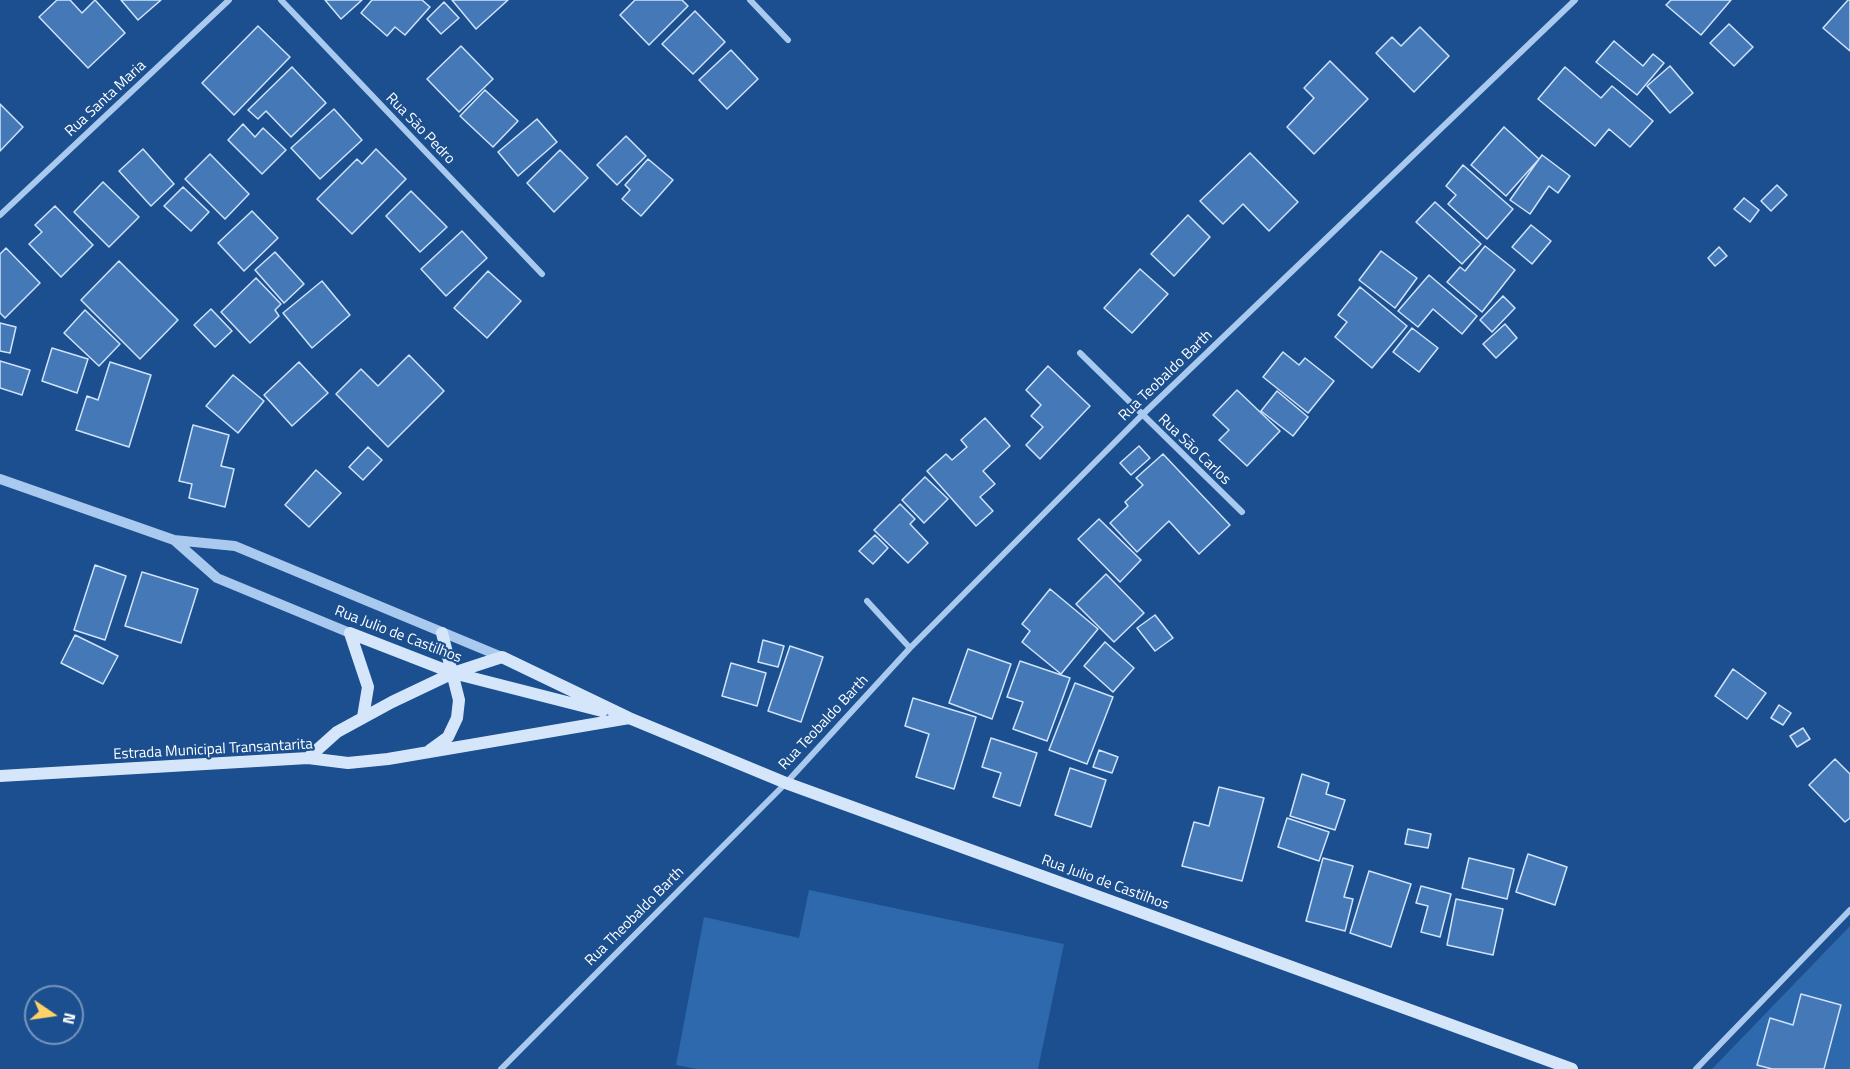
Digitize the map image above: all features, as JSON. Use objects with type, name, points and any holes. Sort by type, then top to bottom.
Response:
[{"type":"main road","name":"Rua Julio de Castilhos","points":[[350,633],[453,673],[629,718]]},
{"type":"main road","points":[[350,633],[368,687],[363,717]]},
{"type":"main road","points":[[427,752],[448,737],[457,718],[459,700],[442,633]]},
{"type":"main road","name":"Rua Julio de Castilhos","points":[[502,657],[629,718],[786,783],[1572,1069]]},
{"type":"main road","points":[[308,758],[337,732],[363,717],[453,673],[502,657]]},
{"type":"main road","name":"Estrada Municipal Transantarita","points":[[0,776],[308,758],[348,763],[629,718]]},
{"type":"street","name":"Rua Santa Maria","points":[[0,214],[229,0]]},
{"type":"street","name":"Rua São Pedro","points":[[281,0],[542,274]]},
{"type":"street","points":[[750,0],[788,40]]},
{"type":"street","name":"Rua Teobaldo Barth","points":[[786,783],[910,648],[1141,416],[1575,0]]},
{"type":"street","name":"Rua São Carlos","points":[[1080,353],[1141,416],[1242,512]]},
{"type":"street","name":"Rua Julio de Castilhos","points":[[0,478],[174,540],[235,546],[502,657]]},
{"type":"street","name":"Rua Julio de Castilhos","points":[[174,540],[217,578],[350,633]]},
{"type":"street","points":[[867,601],[910,648]]},
{"type":"street","name":"Rua Theobaldo Barth","points":[[501,1069],[786,783]]},
{"type":"street","points":[[1696,1069],[1850,910]]},
{"type":"shaded area","points":[[809,890],[1064,944],[1038,1069],[697,1069],[676,1065],[704,917],[799,938]]},
{"type":"shaded area","points":[[1850,926],[1850,1069],[1712,1069]]},
{"type":"building","points":[[57,0],[70,0],[82,13],[95,0],[125,33],[88,68],[39,17]]},
{"type":"building","points":[[121,0],[161,0],[138,20]]},
{"type":"building","points":[[325,0],[362,0],[341,19]]},
{"type":"building","points":[[372,0],[422,0],[430,7],[405,35],[395,27],[387,36],[361,13]]},
{"type":"building","points":[[452,0],[508,0],[476,29]]},
{"type":"building","points":[[635,0],[682,0],[688,6],[649,45],[620,15]]},
{"type":"building","points":[[1671,0],[1731,0],[1701,35],[1666,5]]},
{"type":"building","points":[[1850,0],[1850,51],[1823,28]]},
{"type":"building","points":[[444,2],[459,18],[441,34],[427,19]]},
{"type":"building","points":[[695,11],[725,42],[693,74],[662,44]]},
{"type":"building","points":[[1729,24],[1753,47],[1734,66],[1710,43]]},
{"type":"building","points":[[258,26],[290,57],[234,115],[202,83]]},
{"type":"building","points":[[1420,27],[1449,56],[1414,92],[1376,53],[1392,37],[1401,46]]},
{"type":"building","points":[[1614,41],[1643,66],[1653,54],[1664,63],[1637,95],[1596,62]]},
{"type":"building","points":[[461,46],[493,79],[459,112],[427,79]]},
{"type":"building","points":[[731,50],[758,79],[727,109],[699,80]]},
{"type":"building","points":[[1330,61],[1368,99],[1314,154],[1287,127],[1314,98],[1304,88]]},
{"type":"building","points":[[1670,66],[1693,93],[1670,113],[1647,86]]},
{"type":"building","points":[[292,67],[326,103],[291,137],[266,111],[258,119],[248,110]]},
{"type":"building","points":[[1565,67],[1601,98],[1612,86],[1653,121],[1630,147],[1609,129],[1595,146],[1538,99]]},
{"type":"building","points":[[485,90],[518,121],[493,147],[460,116]]},
{"type":"building","points":[[0,104],[23,127],[0,151]]},
{"type":"building","points":[[334,109],[362,140],[320,179],[291,148]]},
{"type":"building","points":[[537,119],[557,142],[518,176],[498,152]]},
{"type":"building","points":[[243,124],[255,137],[263,128],[286,150],[262,174],[228,140]]},
{"type":"building","points":[[1504,127],[1539,159],[1506,196],[1471,165]]},
{"type":"building","points":[[626,136],[646,156],[617,185],[597,165]]},
{"type":"building","points":[[143,149],[174,184],[151,206],[119,171]]},
{"type":"building","points":[[376,149],[406,179],[352,234],[317,199],[357,159],[362,164]]},
{"type":"building","points":[[560,150],[588,178],[554,212],[527,183]]},
{"type":"building","points":[[1250,153],[1298,202],[1269,231],[1243,204],[1223,224],[1200,201]]},
{"type":"building","points":[[210,154],[249,194],[225,219],[185,179]]},
{"type":"building","points":[[1542,155],[1570,176],[1558,193],[1549,186],[1530,214],[1510,200]]},
{"type":"building","points":[[648,159],[673,180],[641,216],[622,199],[630,190],[625,185]]},
{"type":"building","points":[[1463,165],[1513,209],[1487,239],[1448,204],[1456,195],[1446,186]]},
{"type":"building","points":[[103,182],[139,217],[109,247],[74,212]]},
{"type":"building","points":[[1777,185],[1787,195],[1771,211],[1761,201]]},
{"type":"building","points":[[183,187],[209,212],[191,231],[164,206]]},
{"type":"building","points":[[411,191],[447,227],[420,252],[386,216]]},
{"type":"building","points":[[1744,198],[1759,210],[1750,222],[1734,209]]},
{"type":"building","points":[[1435,202],[1481,244],[1462,264],[1416,222]]},
{"type":"building","points":[[55,206],[93,245],[61,277],[29,244],[42,232],[35,225]]},
{"type":"building","points":[[252,211],[278,238],[244,271],[218,243]]},
{"type":"building","points":[[1188,215],[1210,237],[1174,276],[1151,254]]},
{"type":"building","points":[[1531,225],[1551,241],[1532,264],[1512,247]]},
{"type":"building","points":[[462,231],[487,258],[446,296],[421,269]]},
{"type":"building","points":[[1485,246],[1515,270],[1482,312],[1447,282],[1460,267],[1465,271]]},
{"type":"building","points":[[1719,247],[1727,256],[1715,266],[1708,258]]},
{"type":"building","points":[[6,248],[40,283],[5,318],[0,313],[0,254]]},
{"type":"building","points":[[1381,251],[1417,278],[1395,308],[1359,280]]},
{"type":"building","points":[[275,252],[304,284],[284,303],[255,270]]},
{"type":"building","points":[[119,261],[178,320],[140,359],[81,300]]},
{"type":"building","points":[[1140,269],[1168,294],[1132,333],[1104,308]]},
{"type":"building","points":[[488,271],[521,301],[487,338],[454,308]]},
{"type":"building","points":[[1429,275],[1477,316],[1462,334],[1433,309],[1418,327],[1398,311]]},
{"type":"building","points":[[256,278],[281,304],[275,310],[279,316],[250,343],[221,312]]},
{"type":"building","points":[[322,281],[350,315],[312,348],[283,313]]},
{"type":"building","points":[[1360,287],[1407,326],[1372,368],[1335,337],[1347,322],[1338,315]]},
{"type":"building","points":[[1503,296],[1515,308],[1492,332],[1480,320]]},
{"type":"building","points":[[211,309],[232,331],[215,347],[194,325]]},
{"type":"building","points":[[85,310],[120,344],[99,366],[64,333]]},
{"type":"building","points":[[0,323],[16,327],[10,353],[0,351]]},
{"type":"building","points":[[1505,324],[1517,338],[1496,358],[1483,344]]},
{"type":"building","points":[[1412,328],[1438,348],[1419,372],[1393,352]]},
{"type":"building","points":[[52,348],[88,359],[77,393],[42,381]]},
{"type":"building","points":[[1283,352],[1299,365],[1305,358],[1334,381],[1308,413],[1263,377]]},
{"type":"building","points":[[409,355],[444,391],[388,447],[336,394],[361,369],[378,386]]},
{"type":"building","points":[[0,361],[30,370],[22,395],[0,388]]},
{"type":"building","points":[[110,362],[151,375],[129,447],[76,430],[87,396],[98,400]]},
{"type":"building","points":[[299,362],[328,393],[292,426],[264,395]]},
{"type":"building","points":[[1048,366],[1090,406],[1040,459],[1026,445],[1043,427],[1031,416],[1041,405],[1026,390]]},
{"type":"building","points":[[233,375],[264,401],[238,433],[206,406]]},
{"type":"building","points":[[1237,390],[1280,431],[1247,466],[1219,440],[1229,430],[1213,415]]},
{"type":"building","points":[[1277,391],[1308,417],[1293,436],[1261,411]]},
{"type":"building","points":[[985,418],[1010,446],[983,471],[995,484],[980,497],[993,511],[976,526],[927,471],[946,454],[952,460],[967,447],[961,440]]},
{"type":"building","points":[[193,425],[229,435],[221,466],[234,469],[225,507],[189,498],[192,484],[179,481]]},
{"type":"building","points":[[1139,446],[1150,458],[1131,475],[1120,463]]},
{"type":"building","points":[[368,447],[382,460],[363,480],[349,467]]},
{"type":"building","points":[[1163,454],[1230,525],[1199,554],[1169,521],[1137,552],[1110,523],[1128,506],[1125,502],[1143,485],[1136,478]]},
{"type":"building","points":[[316,470],[341,493],[309,527],[285,505]]},
{"type":"building","points":[[925,477],[948,499],[924,523],[902,500]]},
{"type":"building","points":[[900,504],[915,519],[910,524],[928,543],[908,563],[874,530]]},
{"type":"building","points":[[1099,519],[1141,560],[1120,582],[1078,539]]},
{"type":"building","points":[[875,535],[888,548],[873,564],[859,551]]},
{"type":"building","points":[[95,565],[126,576],[105,640],[74,630]]},
{"type":"building","points":[[142,572],[198,589],[181,643],[125,626]]},
{"type":"building","points":[[1106,574],[1144,613],[1114,642],[1076,604]]},
{"type":"building","points":[[1050,589],[1098,629],[1061,674],[1022,642],[1030,631],[1022,624]]},
{"type":"building","points":[[1155,615],[1173,638],[1155,651],[1137,628]]},
{"type":"building","points":[[75,635],[118,656],[103,684],[61,663]]},
{"type":"building","points":[[763,640],[784,646],[778,667],[758,662]]},
{"type":"building","points":[[1105,642],[1134,668],[1113,692],[1084,666]]},
{"type":"building","points":[[790,646],[823,657],[801,722],[768,711]]},
{"type":"building","points":[[968,649],[1011,664],[992,719],[949,703]]},
{"type":"building","points":[[1020,661],[1070,678],[1047,741],[1013,729],[1023,702],[1007,697]]},
{"type":"building","points":[[731,663],[766,673],[757,706],[722,696]]},
{"type":"building","points":[[1733,669],[1766,693],[1747,719],[1715,696]]},
{"type":"building","points":[[1075,683],[1113,697],[1087,764],[1049,750]]},
{"type":"building","points":[[913,698],[976,717],[954,789],[916,777],[929,734],[905,726]]},
{"type":"building","points":[[1779,705],[1791,713],[1783,725],[1771,718]]},
{"type":"building","points":[[1803,728],[1810,739],[1797,747],[1790,736]]},
{"type":"building","points":[[991,738],[1037,753],[1020,806],[993,797],[1001,773],[982,767]]},
{"type":"building","points":[[1099,750],[1118,757],[1112,773],[1093,767]]},
{"type":"building","points":[[1835,759],[1850,774],[1850,818],[1845,822],[1809,785]]},
{"type":"building","points":[[1070,768],[1106,780],[1091,827],[1055,815]]},
{"type":"building","points":[[1302,774],[1329,783],[1326,794],[1345,800],[1335,830],[1290,816]]},
{"type":"building","points":[[1219,787],[1264,798],[1242,881],[1182,866],[1194,822],[1209,826]]},
{"type":"building","points":[[1287,818],[1329,832],[1319,861],[1278,847]]},
{"type":"building","points":[[1408,829],[1431,834],[1428,848],[1405,844]]},
{"type":"building","points":[[1528,854],[1567,867],[1555,905],[1516,892]]},
{"type":"building","points":[[1323,858],[1353,866],[1344,897],[1353,899],[1345,931],[1306,921]]},
{"type":"building","points":[[1469,858],[1514,869],[1507,899],[1462,888]]},
{"type":"building","points":[[1369,871],[1411,884],[1391,947],[1350,933]]},
{"type":"building","points":[[1421,886],[1451,894],[1440,937],[1421,932],[1428,906],[1416,903]]},
{"type":"building","points":[[1456,899],[1503,909],[1493,955],[1447,945]]},
{"type":"building","points":[[1801,994],[1841,1005],[1824,1069],[1772,1069],[1757,1065],[1770,1018],[1793,1025]]}]
